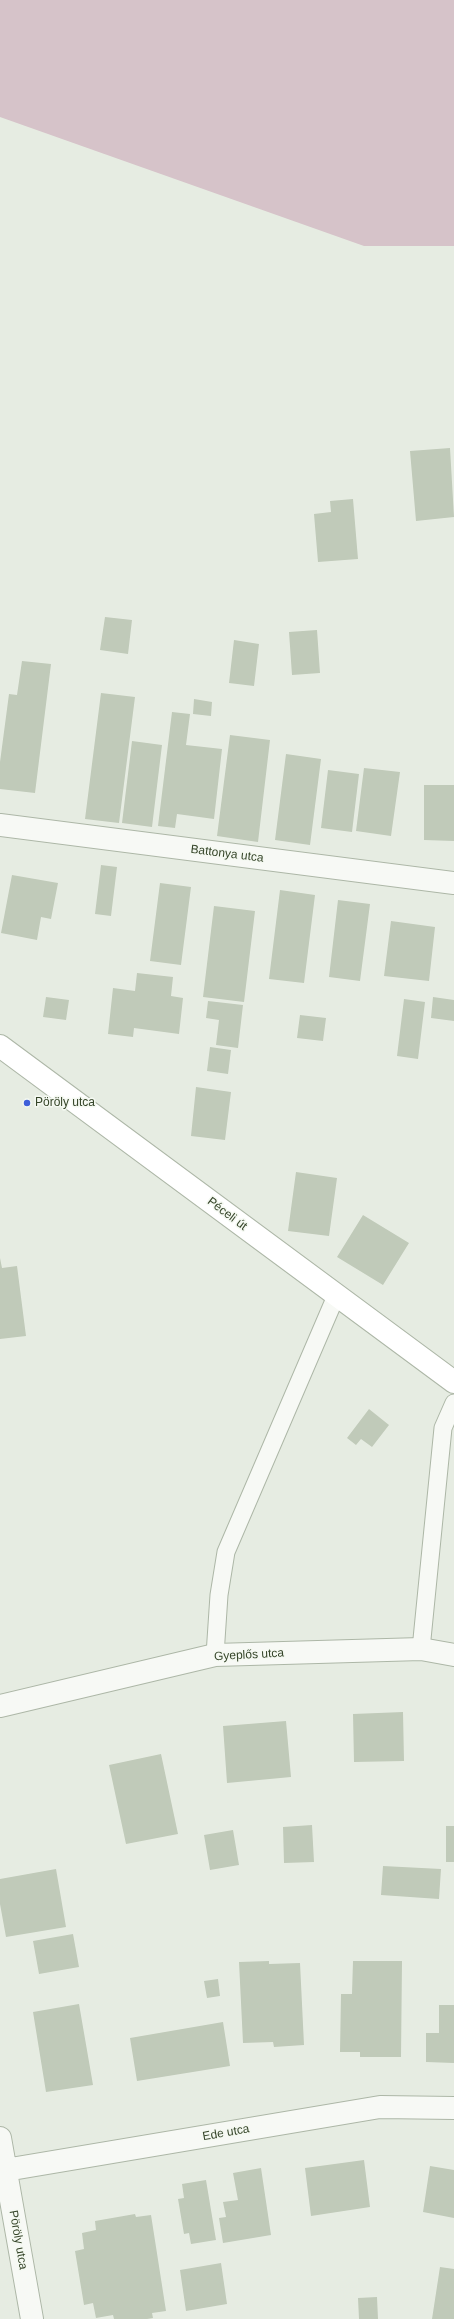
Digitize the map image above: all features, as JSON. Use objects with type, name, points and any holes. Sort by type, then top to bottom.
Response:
[{"type":"main road","name":"Péceli út","points":[[0,1046],[454,1382]]},
{"type":"street","name":"Battonya utca","points":[[0,825],[454,883]]},
{"type":"street","name":"Gyeplős utca","points":[[0,1706],[215,1655],[420,1649],[454,1655]]},
{"type":"street","name":"Ede utca","points":[[3,2171],[380,2107],[454,2108]]},
{"type":"street","name":"Pöröly utca","points":[[0,2138],[3,2171],[32,2319]]},
{"type":"lane","points":[[215,1655],[219,1595],[226,1552],[336,1296]]},
{"type":"lane","points":[[420,1649],[443,1428],[454,1403]]},
{"type":"shaded area","points":[[0,0],[454,0],[454,246],[364,246],[0,117]]},
{"type":"building","points":[[450,448],[454,517],[416,521],[410,451]]},
{"type":"building","points":[[353,499],[358,559],[318,562],[314,514],[331,512],[330,501]]},
{"type":"building","points":[[105,617],[132,620],[128,654],[100,650]]},
{"type":"building","points":[[317,630],[320,673],[292,675],[289,632]]},
{"type":"building","points":[[234,640],[259,644],[254,686],[229,683]]},
{"type":"building","points":[[22,661],[51,664],[35,793],[0,789],[0,762],[9,694],[17,695]]},
{"type":"building","points":[[101,693],[135,697],[119,823],[85,819]]},
{"type":"building","points":[[194,699],[212,702],[211,716],[193,714]]},
{"type":"building","points":[[172,712],[190,714],[186,745],[222,749],[214,819],[177,814],[175,828],[158,826]]},
{"type":"building","points":[[230,735],[270,740],[258,842],[217,836]]},
{"type":"building","points":[[132,741],[162,745],[152,827],[122,823]]},
{"type":"building","points":[[286,754],[321,759],[310,845],[275,840]]},
{"type":"building","points":[[364,768],[400,772],[391,836],[356,831]]},
{"type":"building","points":[[328,770],[359,774],[352,832],[321,828]]},
{"type":"building","points":[[424,785],[454,785],[454,841],[424,840]]},
{"type":"building","points":[[101,865],[117,867],[111,916],[95,914]]},
{"type":"building","points":[[12,875],[58,883],[51,919],[41,917],[37,940],[1,933]]},
{"type":"building","points":[[160,883],[191,887],[181,965],[150,961]]},
{"type":"building","points":[[280,890],[315,895],[304,983],[269,979]]},
{"type":"building","points":[[338,900],[370,904],[360,981],[329,977]]},
{"type":"building","points":[[214,906],[255,911],[244,1002],[203,997]]},
{"type":"building","points":[[391,921],[435,927],[429,981],[384,976]]},
{"type":"building","points":[[137,973],[173,977],[171,996],[183,998],[179,1034],[134,1028],[133,1037],[108,1034],[113,988],[135,991]]},
{"type":"building","points":[[46,997],[69,1000],[66,1020],[43,1017]]},
{"type":"building","points":[[433,997],[454,1000],[454,1021],[431,1018]]},
{"type":"building","points":[[404,999],[425,1002],[418,1059],[397,1056]]},
{"type":"building","points":[[208,1001],[243,1005],[238,1048],[216,1045],[219,1020],[206,1018]]},
{"type":"building","points":[[300,1015],[326,1018],[323,1041],[297,1038]]},
{"type":"building","points":[[210,1047],[231,1050],[228,1074],[207,1071]]},
{"type":"building","points":[[196,1087],[231,1092],[225,1140],[191,1136]]},
{"type":"building","points":[[296,1172],[337,1178],[329,1236],[288,1231]]},
{"type":"building","points":[[363,1215],[409,1243],[383,1285],[337,1257]]},
{"type":"building","points":[[0,1258],[2,1268],[17,1266],[26,1336],[0,1339]]},
{"type":"building","points":[[369,1409],[389,1425],[372,1447],[361,1439],[356,1445],[347,1438]]},
{"type":"building","points":[[403,1712],[404,1761],[354,1762],[353,1714]]},
{"type":"building","points":[[286,1721],[291,1777],[227,1783],[223,1726]]},
{"type":"building","points":[[161,1754],[178,1834],[126,1844],[109,1765]]},
{"type":"building","points":[[312,1825],[314,1862],[284,1863],[283,1827]]},
{"type":"building","points":[[446,1826],[454,1826],[454,1862],[446,1862]]},
{"type":"building","points":[[233,1830],[239,1865],[210,1870],[204,1835]]},
{"type":"building","points":[[383,1866],[441,1869],[439,1899],[381,1895]]},
{"type":"building","points":[[56,1869],[66,1927],[6,1937],[0,1904],[0,1879]]},
{"type":"building","points":[[73,1934],[79,1967],[39,1974],[33,1941]]},
{"type":"building","points":[[269,1961],[269,1964],[300,1963],[304,2045],[274,2047],[273,2042],[243,2043],[239,1962]]},
{"type":"building","points":[[353,1961],[402,1961],[401,2057],[360,2057],[360,2052],[340,2052],[341,1994],[352,1994]]},
{"type":"building","points":[[218,1979],[220,1996],[207,1998],[204,1981]]},
{"type":"building","points":[[79,2004],[93,2085],[46,2092],[33,2012]]},
{"type":"building","points":[[439,2005],[454,2005],[454,2063],[426,2062],[426,2033],[439,2033]]},
{"type":"building","points":[[223,2022],[230,2066],[137,2081],[130,2038]]},
{"type":"building","points":[[364,2160],[370,2207],[311,2216],[305,2168]]},
{"type":"building","points":[[430,2166],[454,2170],[454,2218],[423,2212]]},
{"type":"building","points":[[261,2168],[271,2235],[223,2243],[219,2218],[226,2217],[223,2202],[238,2200],[233,2173]]},
{"type":"building","points":[[206,2180],[216,2240],[191,2244],[189,2233],[184,2234],[178,2199],[184,2198],[182,2184]]},
{"type":"building","points":[[135,2214],[136,2217],[151,2215],[166,2311],[152,2313],[153,2318],[147,2319],[114,2319],[113,2315],[96,2318],[93,2303],[84,2305],[75,2251],[84,2249],[82,2233],[96,2230],[95,2221]]},
{"type":"building","points":[[221,2263],[227,2304],[186,2311],[180,2270]]},
{"type":"building","points":[[440,2267],[454,2269],[454,2319],[432,2319]]},
{"type":"building","points":[[377,2297],[378,2319],[359,2319],[358,2298]]},
{"type":"place","name":"Pöröly utca","points":[[27,1103]]}]
